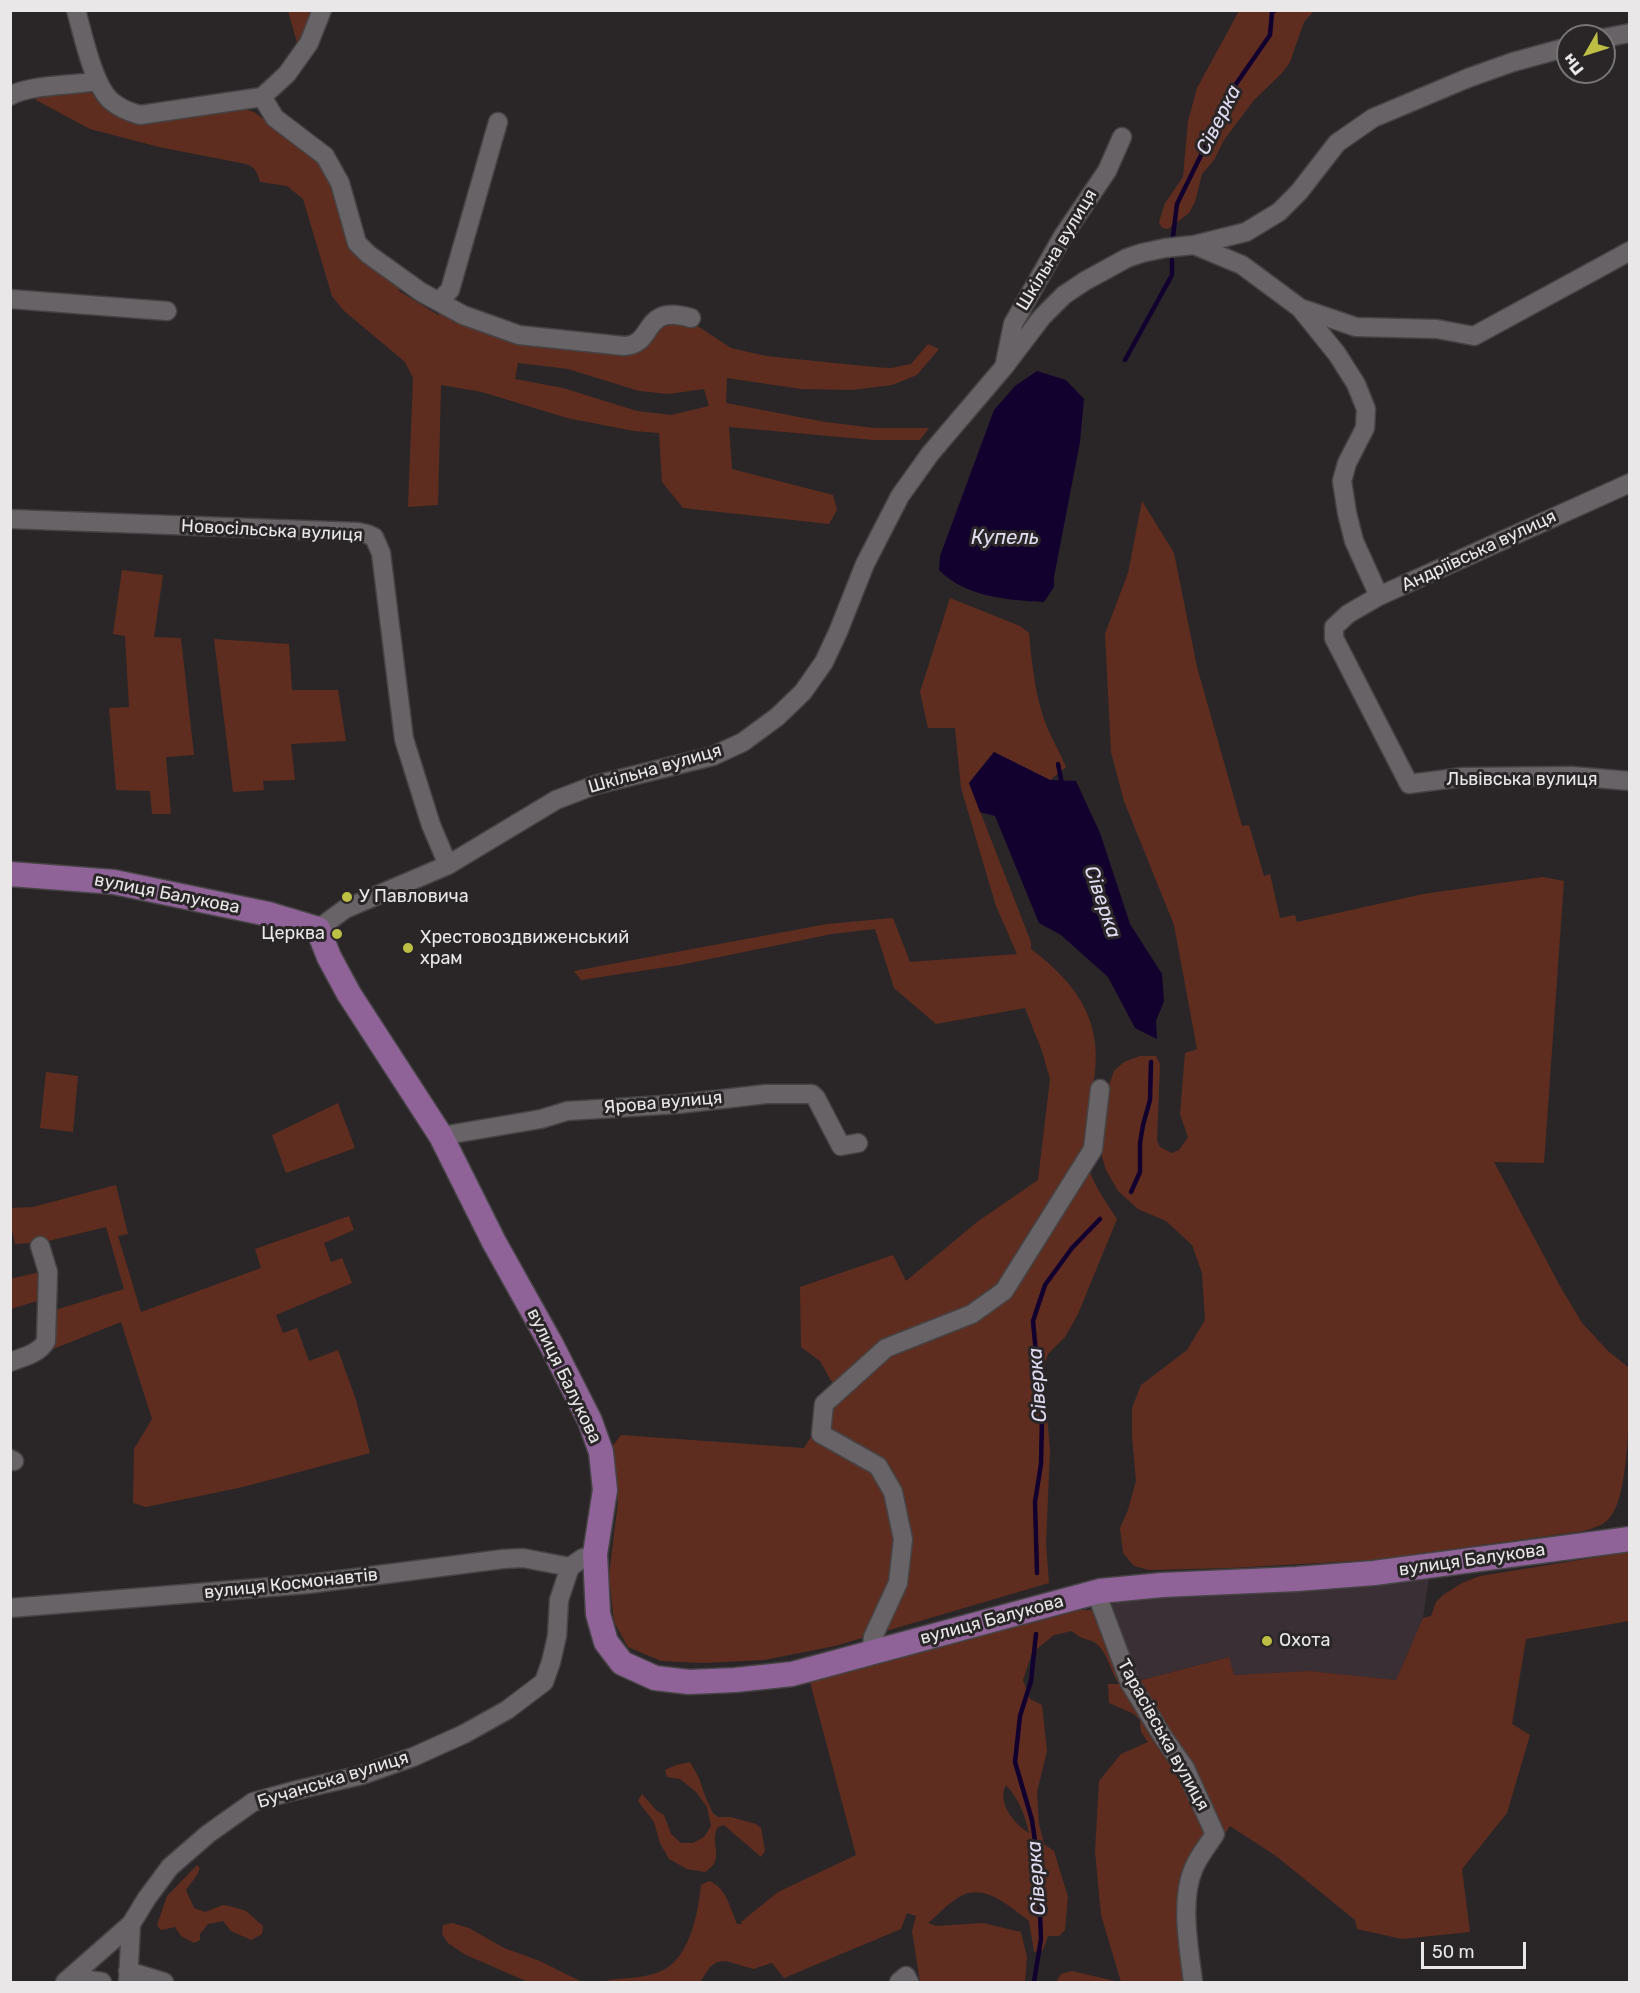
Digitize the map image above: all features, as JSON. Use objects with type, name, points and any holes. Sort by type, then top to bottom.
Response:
[{"type":"main road","name":"вулиця Балукова","points":[[10,874],[114,882],[268,914],[318,929],[329,957],[349,994],[441,1136],[494,1242],[551,1344],[590,1421],[601,1452],[604,1490],[595,1554],[598,1614],[606,1642],[622,1663],[655,1678],[689,1682],[792,1674],[1100,1591],[1171,1585],[1297,1580],[1374,1573],[1629,1539]]},
{"type":"street","points":[[76,10],[97,81],[109,99],[124,110],[140,115],[262,97],[287,74],[309,43],[322,10]]},
{"type":"street","points":[[1194,245],[1246,232],[1279,212],[1299,192],[1337,143],[1373,118],[1468,78],[1556,50]]},
{"type":"street","points":[[10,96],[22,90],[97,81]]},
{"type":"street","points":[[262,97],[275,118],[325,156],[340,183],[357,243],[368,254],[421,292],[463,315],[519,335],[624,346],[631,346],[637,342],[649,326],[665,314],[692,318]]},
{"type":"street","points":[[439,301],[450,290],[498,122]]},
{"type":"street","name":"Шкільна вулиця","points":[[1004,367],[1013,324],[1063,236],[1107,171],[1122,137]]},
{"type":"street","name":"Шкільна вулиця","points":[[318,929],[345,909],[448,866],[556,800],[595,785],[713,756],[743,742],[777,717],[803,692],[824,663],[865,564],[900,496],[930,454],[1004,367],[1042,317],[1064,295],[1084,281],[1127,258],[1142,253],[1194,245],[1242,265],[1300,308],[1337,354],[1356,384],[1366,409],[1365,428],[1347,463],[1342,481],[1354,541],[1379,596]]},
{"type":"street","points":[[1300,308],[1356,327],[1437,329],[1474,336],[1629,251]]},
{"type":"street","points":[[10,300],[167,311]]},
{"type":"street","name":"Андріївська вулиця","points":[[1334,627],[1348,614],[1379,596],[1629,483]]},
{"type":"street","name":"Новосільська вулиця","points":[[10,519],[358,532],[375,537],[381,554],[404,739],[431,825],[448,866]]},
{"type":"street","name":"Львівська вулиця","points":[[1334,627],[1335,638],[1409,784],[1463,777],[1572,776],[1629,781]]},
{"type":"street","points":[[871,1653],[873,1637],[898,1583],[903,1539],[893,1492],[878,1466],[821,1434],[824,1404],[886,1348],[972,1314],[1004,1291],[1093,1149],[1100,1089]]},
{"type":"street","name":"Ярова вулиця","points":[[441,1136],[541,1119],[567,1111],[679,1104],[766,1094],[812,1094],[841,1146],[858,1143]]},
{"type":"street","points":[[10,1362],[35,1352],[46,1341],[48,1272],[40,1246]]},
{"type":"street","points":[[570,1567],[583,1558],[595,1554]]},
{"type":"street","name":"вулиця Космонавтів","points":[[10,1608],[308,1584],[503,1559],[523,1558],[570,1567]]},
{"type":"street","name":"Бучанська вулиця","points":[[66,1983],[131,1924],[170,1867],[208,1834],[254,1802],[362,1775],[413,1757],[464,1734],[507,1710],[544,1682],[557,1636],[559,1600],[570,1567]]},
{"type":"street","name":"Тарасівська вулиця","points":[[1100,1591],[1099,1600],[1130,1683],[1185,1768],[1215,1834],[1194,1868],[1187,1889],[1188,1943],[1193,1983]]},
{"type":"street","points":[[131,1924],[128,1977],[165,1983]]},
{"type":"street","points":[[899,1983],[906,1976],[909,1983]]},
{"type":"street","points":[[66,1983],[89,1980],[102,1983]]},
{"type":"shaded area","points":[[288,11],[310,11],[309,23],[298,46]]},
{"type":"shaded area","points":[[1239,11],[1314,11],[1304,22],[1290,62],[1254,100],[1202,174],[1195,202],[1189,213],[1168,229],[1162,228],[1159,222],[1165,203],[1183,177],[1188,121],[1197,88]]},
{"type":"shaded area","points":[[89,88],[121,114],[239,108],[254,112],[319,161],[334,186],[342,213],[398,286],[399,291],[438,315],[444,311],[623,350],[660,322],[693,323],[731,348],[766,356],[874,367],[891,368],[911,364],[928,344],[939,349],[917,375],[892,385],[852,390],[801,389],[727,378],[726,403],[825,422],[875,428],[929,428],[920,440],[873,440],[729,427],[732,469],[833,495],[837,510],[829,524],[683,508],[662,482],[659,433],[634,431],[567,418],[482,392],[441,385],[438,505],[408,507],[413,378],[405,362],[343,310],[332,296],[303,199],[287,186],[260,182],[256,171],[246,164],[159,147],[90,129],[36,100],[32,93]],"holes":[[[518,363],[568,369],[639,391],[669,394],[704,389],[709,406],[671,415],[637,411],[563,388],[515,379]]]},
{"type":"shaded area","points":[[1142,501],[1174,553],[1197,667],[1242,826],[1249,825],[1264,876],[1270,874],[1280,918],[1295,915],[1297,922],[1423,894],[1543,877],[1564,881],[1544,1163],[1494,1162],[1582,1323],[1629,1370],[1627,1446],[1622,1487],[1611,1516],[1599,1526],[1584,1531],[1372,1560],[1149,1570],[1134,1566],[1123,1553],[1120,1528],[1136,1481],[1132,1408],[1141,1385],[1187,1350],[1205,1320],[1202,1273],[1192,1245],[1166,1221],[1138,1209],[1118,1191],[1106,1170],[1099,1147],[1104,1109],[1114,1071],[1124,1062],[1140,1056],[1156,1056],[1160,1064],[1157,1141],[1160,1147],[1172,1153],[1179,1150],[1188,1137],[1180,1114],[1185,1053],[1197,1049],[1174,925],[1124,801],[1111,752],[1105,634],[1128,573]]},
{"type":"shaded area","points":[[122,570],[163,575],[154,637],[181,638],[194,755],[166,757],[171,814],[152,814],[150,791],[116,790],[109,708],[129,707],[125,636],[113,634]]},
{"type":"shaded area","points":[[950,598],[1020,626],[1029,633],[1034,680],[1042,714],[1066,767],[1050,780],[994,752],[969,783],[1031,942],[1031,949],[1063,977],[1075,992],[1085,1008],[1091,1025],[1096,1064],[1086,1122],[1085,1149],[1094,1182],[1117,1219],[1078,1314],[1065,1337],[1048,1354],[1043,1370],[1050,1450],[1046,1543],[1049,1583],[835,1646],[764,1660],[703,1663],[661,1661],[628,1647],[614,1622],[609,1575],[618,1502],[611,1448],[621,1435],[804,1448],[816,1429],[833,1384],[820,1361],[801,1347],[800,1287],[893,1255],[906,1281],[977,1222],[1038,1180],[1050,1079],[1025,1008],[936,1024],[894,988],[875,929],[832,934],[680,965],[581,980],[574,971],[827,924],[893,918],[910,962],[1017,954],[996,906],[961,788],[955,728],[928,728],[920,692]]},
{"type":"shaded area","points":[[214,639],[289,644],[292,690],[338,690],[346,741],[291,744],[295,780],[263,781],[264,790],[233,792]]},
{"type":"shaded area","points":[[46,1072],[78,1076],[73,1132],[40,1128]]},
{"type":"shaded area","points":[[338,1103],[355,1148],[286,1173],[272,1135]]},
{"type":"shaded area","points":[[116,1185],[128,1234],[118,1236],[141,1312],[261,1268],[255,1249],[349,1216],[354,1230],[324,1243],[331,1262],[342,1258],[352,1283],[276,1315],[283,1333],[297,1328],[309,1361],[338,1350],[356,1400],[370,1453],[243,1487],[146,1507],[133,1503],[134,1449],[152,1419],[121,1322],[48,1351],[55,1310],[124,1289],[106,1227],[44,1242],[15,1244],[10,1208],[33,1207]]},
{"type":"shaded area","points":[[40,1272],[37,1301],[11,1309],[10,1279]]},
{"type":"shaded area","points":[[1629,1552],[1629,1621],[1526,1639],[1512,1724],[1530,1735],[1507,1813],[1462,1869],[1470,1932],[1402,1939],[1357,1929],[1355,1920],[1276,1856],[1230,1826],[1205,1863],[1193,1887],[1201,1982],[1121,1982],[1101,1915],[1095,1851],[1099,1781],[1121,1754],[1148,1742],[1141,1732],[1140,1720],[1134,1714],[1109,1703],[1108,1684],[1119,1684],[1102,1649],[1072,1631],[1054,1635],[1032,1653],[1023,1680],[1030,1699],[1042,1705],[1047,1751],[1037,1792],[1039,1824],[1044,1844],[1054,1851],[1068,1897],[1065,1930],[1059,1936],[1048,1936],[1043,1950],[1034,1952],[1029,1921],[998,1899],[980,1893],[961,1896],[928,1923],[936,1926],[983,1923],[1021,1932],[1027,1957],[1025,1982],[920,1982],[912,1931],[916,1916],[907,1913],[901,1929],[784,1978],[772,1963],[753,1969],[726,1961],[717,1962],[710,1967],[700,1982],[602,1982],[651,1975],[667,1968],[677,1960],[690,1936],[701,1885],[709,1881],[720,1888],[737,1924],[742,1924],[741,1922],[778,1892],[856,1855],[809,1678],[844,1672],[1081,1610],[1090,1610],[1099,1617],[1135,1674],[1142,1680],[1229,1657],[1234,1675],[1309,1671],[1396,1680],[1423,1618],[1431,1616],[1436,1602],[1443,1595],[1462,1583],[1480,1576]],"holes":[[[1006,1785],[1021,1808],[1029,1833],[1018,1825],[1005,1806],[1003,1799]]]},
{"type":"shaded area","points":[[1429,1577],[1423,1618],[1396,1680],[1309,1671],[1234,1675],[1228,1657],[1142,1680],[1135,1674],[1104,1599]]},
{"type":"shaded area","points":[[690,1762],[713,1813],[718,1817],[731,1817],[756,1824],[761,1828],[765,1851],[761,1857],[724,1825],[718,1827],[715,1833],[715,1862],[705,1872],[687,1869],[669,1859],[660,1843],[654,1822],[638,1801],[642,1794],[657,1811],[664,1815],[671,1834],[681,1843],[693,1843],[704,1837],[711,1826],[707,1807],[696,1792],[680,1779],[667,1777],[665,1770]]},
{"type":"shaded area","points":[[197,1865],[200,1868],[197,1875],[186,1890],[194,1908],[205,1912],[223,1905],[246,1911],[263,1926],[262,1934],[251,1940],[231,1931],[223,1921],[208,1924],[200,1934],[200,1940],[194,1943],[181,1936],[175,1927],[161,1930],[157,1925],[167,1896]]},
{"type":"shaded area","points":[[452,1923],[469,1928],[504,1948],[540,1961],[582,1982],[528,1982],[464,1954],[448,1943],[442,1934],[443,1925]]},
{"type":"shaded area","points":[[1072,1971],[1116,1982],[1056,1982],[1061,1974]]},
{"type":"water","name":"Купель","points":[[1037,371],[1066,380],[1084,399],[1080,442],[1054,587],[1044,602],[1002,598],[974,591],[961,586],[939,570],[940,556],[994,410],[1015,386]]},
{"type":"water","points":[[994,752],[1050,780],[1076,781],[1100,833],[1130,924],[1162,974],[1164,1001],[1156,1021],[1157,1039],[1135,1028],[1108,977],[1061,935],[1039,923],[995,816],[980,812],[969,783]]},
{"type":"waterway","name":"Сіверка","points":[[1173,236],[1177,204],[1236,84],[1270,35],[1272,12],[1276,10]]},
{"type":"waterway","name":"Сіверка","points":[[1125,360],[1172,275],[1172,260]]},
{"type":"waterway","name":"Сіверка","points":[[1058,764],[1062,784]]},
{"type":"waterway","name":"Сіверка","points":[[1131,1192],[1140,1172],[1140,1143],[1150,1100],[1151,1062]]},
{"type":"waterway","name":"Сіверка","points":[[1037,1573],[1035,1502],[1041,1464],[1042,1419],[1033,1321],[1045,1285],[1072,1248],[1100,1219]]},
{"type":"waterway","name":"Сіверка","points":[[1034,1982],[1041,1939],[1038,1862],[1032,1820],[1015,1762],[1020,1716],[1031,1681],[1036,1634]]},
{"type":"place","name":"У Павловича","points":[[347,897]]},
{"type":"place","name":"Церква","points":[[337,934]]},
{"type":"place","name":"Хрестовоздвиженський храм","points":[[408,948]]},
{"type":"place","name":"Охота","points":[[1267,1641]]}]
